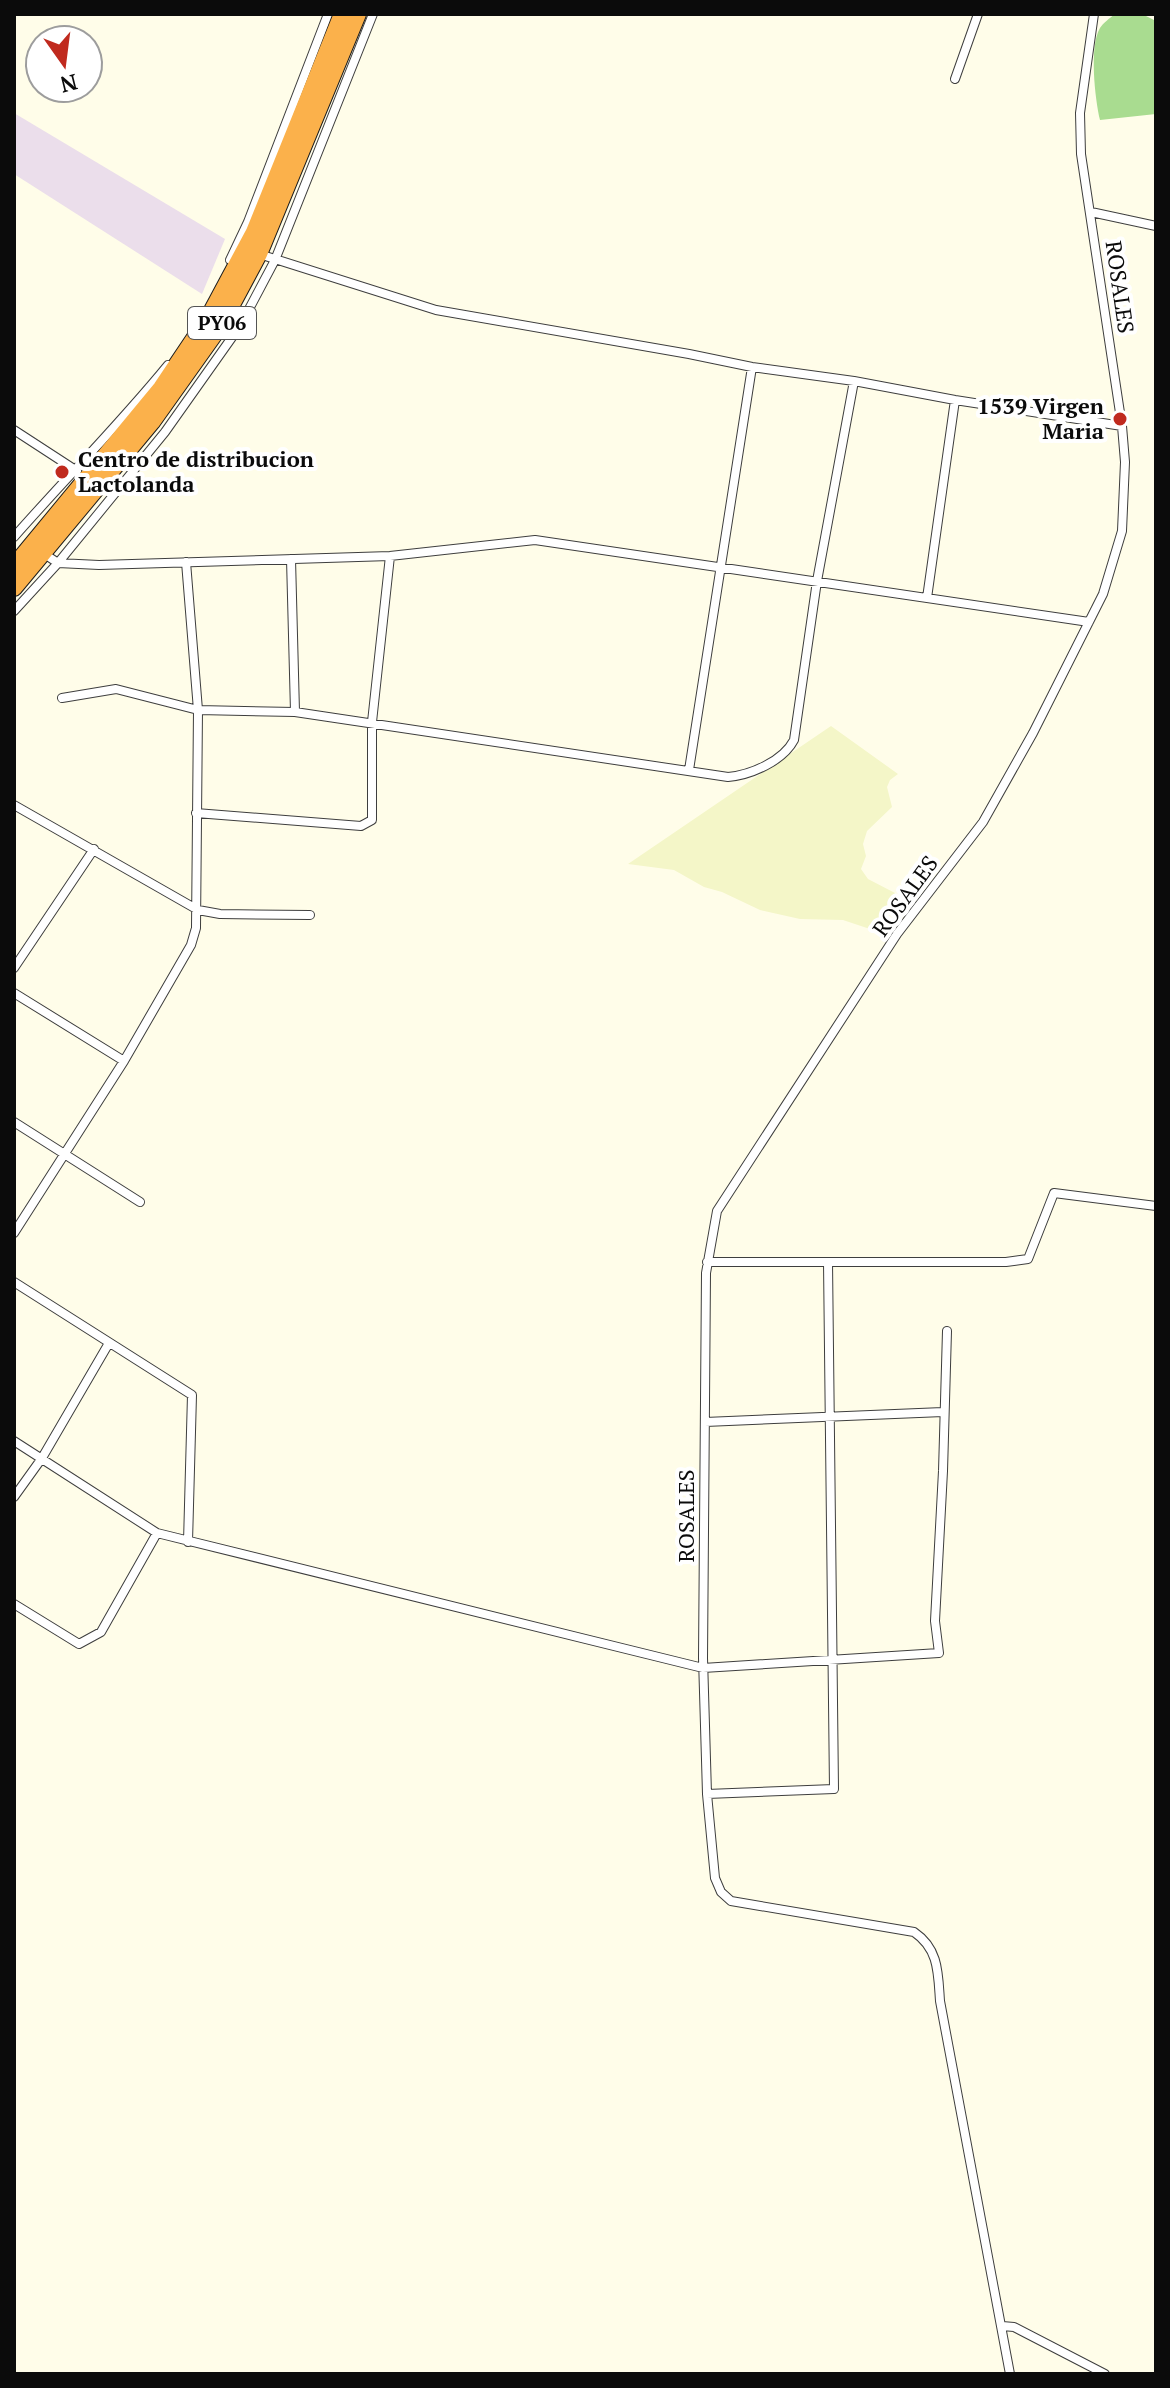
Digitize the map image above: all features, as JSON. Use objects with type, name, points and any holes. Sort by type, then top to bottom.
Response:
[{"type":"highway","name":"PY06","points":[[14,588],[21,569],[83,474],[161,388],[226,288],[254,232],[342,14]]},
{"type":"highway","name":"PY06","points":[[21,569],[50,558],[195,366],[267,257],[358,14]]},
{"type":"street","points":[[83,474],[113,429],[176,355],[212,295],[248,222],[328,14]]},
{"type":"street","points":[[14,611],[50,558],[165,432],[240,326],[373,14]]},
{"type":"street","points":[[955,79],[978,14]]},
{"type":"street","name":"ROSALES","points":[[1010,2374],[940,2001],[937,1963],[927,1941],[914,1932],[731,1901],[721,1892],[715,1878],[707,1794],[703,1668],[707,1262],[717,1211],[897,934],[983,822],[1033,733],[1103,594],[1122,531],[1125,462],[1081,154],[1080,113],[1094,14]]},
{"type":"street","points":[[1091,212],[1156,226]]},
{"type":"street","points":[[267,257],[436,310],[752,367],[1122,426]]},
{"type":"street","points":[[689,770],[752,367]]},
{"type":"street","points":[[62,698],[116,689],[198,710],[295,712],[689,770],[737,776],[747,774],[788,750],[794,740],[817,581],[854,381]]},
{"type":"street","points":[[927,598],[955,400]]},
{"type":"street","points":[[14,430],[83,474]]},
{"type":"street","points":[[14,537],[83,474],[139,439]]},
{"type":"street","points":[[50,558],[99,565],[390,556],[535,540],[1089,622]]},
{"type":"street","points":[[196,813],[367,825],[374,814],[372,722],[390,556]]},
{"type":"street","points":[[291,559],[295,712]]},
{"type":"street","points":[[14,1233],[124,1061],[191,945],[198,910],[198,710],[186,562]]},
{"type":"street","points":[[14,805],[198,910],[220,914],[310,915]]},
{"type":"street","points":[[14,968],[94,849]]},
{"type":"street","points":[[14,993],[124,1061]]},
{"type":"street","points":[[14,1122],[140,1202]]},
{"type":"street","points":[[707,1262],[1006,1262],[1028,1259],[1054,1193],[1156,1206]]},
{"type":"street","points":[[707,1794],[834,1789],[836,1742],[830,1554],[828,1262]]},
{"type":"street","points":[[14,1282],[192,1395],[188,1542]]},
{"type":"street","points":[[14,1441],[157,1533],[703,1668],[939,1653],[935,1621],[947,1331]]},
{"type":"street","points":[[14,1497],[42,1458],[109,1343]]},
{"type":"street","points":[[705,1422],[943,1412]]},
{"type":"street","points":[[14,1604],[79,1644],[101,1632],[157,1533]]},
{"type":"street","points":[[1002,2326],[1014,2327],[1105,2374]]},
{"type":"shaded area","points":[[14,113],[225,239],[202,294],[14,174]]},
{"type":"green space","points":[[1115,14],[1144,15],[1156,21],[1156,114],[1100,120],[1095,86],[1095,47],[1100,28]]},
{"type":"green space","points":[[831,726],[898,774],[887,787],[892,807],[867,831],[863,844],[866,856],[861,869],[868,879],[895,893],[879,932],[843,920],[800,919],[760,910],[704,887],[674,870],[628,864]]},
{"type":"place","name":"1539 Virgen Maria","points":[[1120,419]]},
{"type":"place","name":"Centro de distribucion Lactolanda","points":[[62,472]]}]
